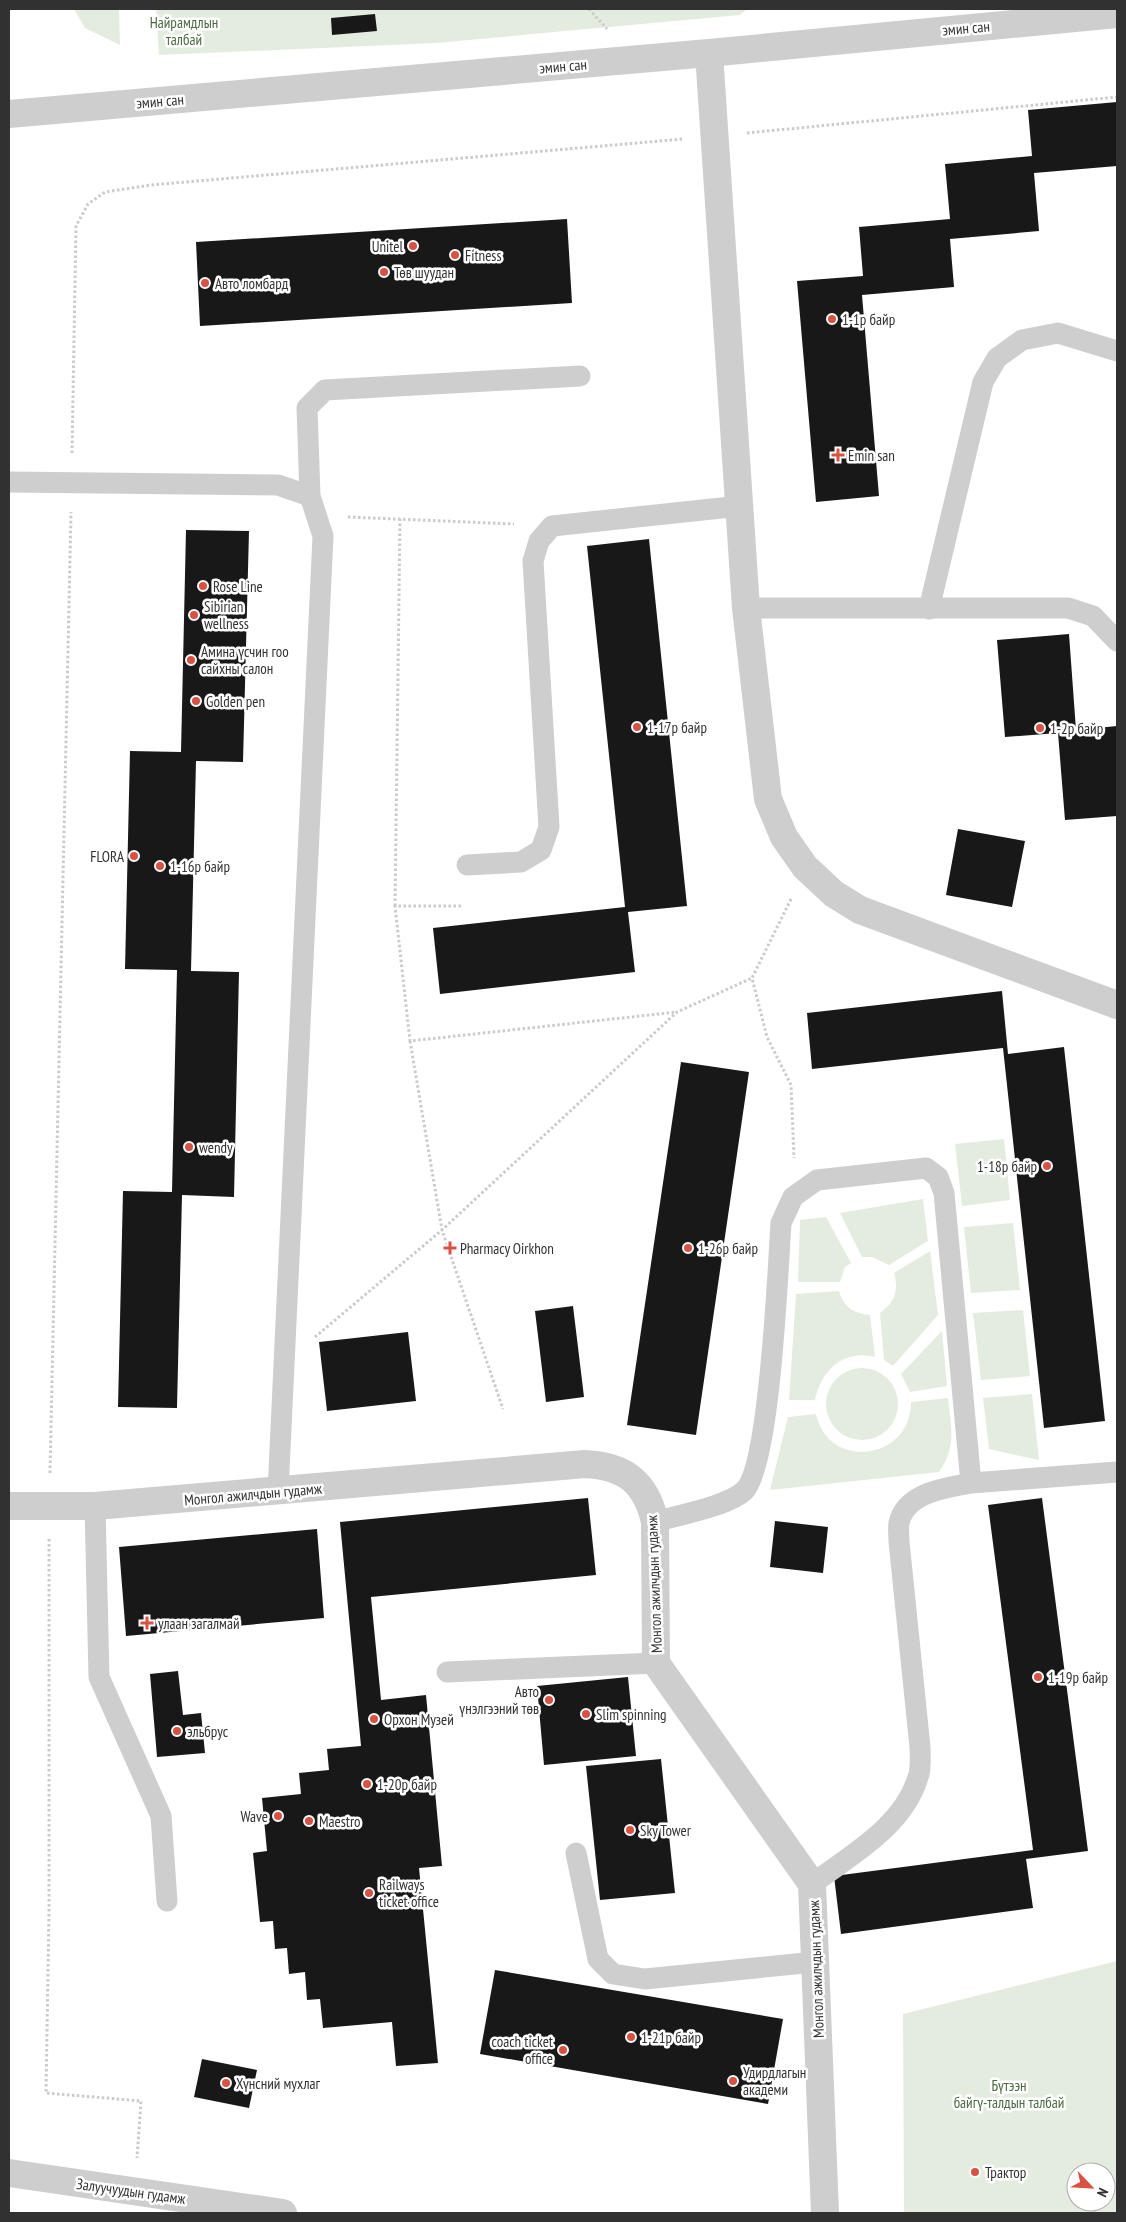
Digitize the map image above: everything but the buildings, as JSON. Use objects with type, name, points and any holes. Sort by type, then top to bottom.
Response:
[{"type":"street","name":"эмин сан","points":[[9,114],[709,53],[1117,14]]},
{"type":"street","points":[[709,53],[746,608],[768,799],[784,837],[805,867],[834,894],[860,910],[1117,1005]]},
{"type":"street","name":"Монгол ажилчдын гудамж","points":[[9,1506],[95,1506],[278,1492],[585,1464],[607,1466],[627,1475],[643,1490],[652,1507],[655,1522],[656,1664],[812,1884],[825,2213]]},
{"type":"street","name":"Залуучуудын гудамж","points":[[9,2173],[283,2213]]},
{"type":"lane","points":[[929,609],[983,382],[996,358],[1022,340],[1058,333],[1117,351]]},
{"type":"lane","points":[[278,1492],[323,536],[313,506],[307,408],[325,390],[580,376]]},
{"type":"lane","points":[[9,482],[278,484],[313,506]]},
{"type":"lane","points":[[467,865],[521,862],[541,850],[549,827],[533,561],[539,541],[552,526],[740,506]]},
{"type":"lane","points":[[746,608],[1068,608],[1093,616],[1117,641]]},
{"type":"lane","points":[[655,1522],[730,1500],[745,1490],[756,1469],[766,1412],[781,1224],[793,1197],[817,1180],[926,1168],[938,1177],[944,1193],[971,1483]]},
{"type":"lane","points":[[812,1884],[880,1834],[905,1805],[919,1773],[920,1746],[899,1542],[900,1522],[910,1504],[929,1492],[971,1483],[1117,1472]]},
{"type":"lane","points":[[95,1506],[99,1677],[161,1816],[166,1901]]},
{"type":"lane","points":[[448,1672],[656,1664]]},
{"type":"lane","points":[[576,1853],[598,1958],[613,1974],[645,1979],[815,1962]]},
{"type":"path","points":[[134,2191],[141,2100],[46,2092],[50,1911],[49,1506],[76,226],[88,204],[105,192],[151,185],[715,136],[1117,97]]},
{"type":"path","points":[[313,506],[400,519],[552,526]]},
{"type":"path","points":[[400,519],[395,906],[410,1041],[442,1230],[502,1409]]},
{"type":"path","points":[[410,1041],[677,1012],[752,978],[777,931],[805,867]]},
{"type":"path","points":[[395,906],[462,906]]},
{"type":"path","points":[[752,978],[767,1037],[791,1086],[794,1158]]},
{"type":"path","points":[[284,1364],[442,1230],[677,1012]]},
{"type":"green space","points":[[74,9],[119,9],[120,45],[85,28]]},
{"type":"green space","name":"Найрамдлын талбай","points":[[156,9],[747,9],[740,15],[436,43],[159,55]]},
{"type":"green space","points":[[1004,1139],[1010,1200],[962,1206],[955,1144]]},
{"type":"green space","points":[[923,1199],[928,1241],[889,1265],[872,1257],[862,1257],[840,1213]]},
{"type":"green space","points":[[826,1217],[851,1263],[845,1267],[840,1282],[798,1282],[800,1220]]},
{"type":"green space","points":[[1013,1223],[1020,1290],[971,1293],[964,1227]]},
{"type":"green space","points":[[930,1251],[938,1315],[893,1366],[884,1360],[880,1313],[889,1305],[896,1291],[894,1273]]},
{"type":"green space","points":[[839,1291],[843,1301],[850,1309],[870,1315],[875,1357],[863,1355],[844,1359],[835,1365],[822,1380],[815,1400],[789,1400],[796,1294]]},
{"type":"green space","points":[[1023,1310],[1030,1376],[981,1380],[973,1313]]},
{"type":"green space","points":[[942,1331],[947,1386],[910,1392],[901,1374]]},
{"type":"green space","points":[[862,1368],[882,1374],[892,1384],[898,1404],[892,1424],[882,1434],[862,1440],[842,1434],[832,1424],[826,1404],[832,1384],[842,1374]]},
{"type":"green space","points":[[1032,1394],[1039,1460],[989,1449],[983,1398]]},
{"type":"green space","points":[[948,1398],[951,1445],[945,1463],[939,1472],[770,1490],[788,1417],[816,1414],[824,1432],[836,1444],[851,1451],[868,1451],[884,1447],[898,1437],[907,1422],[911,1402]]},
{"type":"green space","name":"Бүтээн байгү-талдын талбай","points":[[1117,1961],[1117,2213],[904,2213],[903,2014]]},
{"type":"place","name":"Unitel","points":[[413,246]]},
{"type":"place","name":"Fitness","points":[[455,255]]},
{"type":"place","name":"Төв шуудан","points":[[384,272]]},
{"type":"place","name":"Авто ломбард","points":[[205,283]]},
{"type":"place","name":"1-1р байр","points":[[832,319]]},
{"type":"place","name":"Emin san","points":[[838,455]]},
{"type":"place","name":"Rose Line","points":[[203,586]]},
{"type":"place","name":"Sibirian wellness","points":[[194,615]]},
{"type":"place","name":"Амина үсчин гоо сайхны салон","points":[[191,660]]},
{"type":"place","name":"Golden pen","points":[[196,701]]},
{"type":"place","name":"1-17р байр","points":[[637,727]]},
{"type":"place","name":"1-2р байр","points":[[1040,728]]},
{"type":"place","name":"FLORA","points":[[134,856]]},
{"type":"place","name":"1-16р байр","points":[[160,866]]},
{"type":"place","name":"wendy","points":[[189,1147]]},
{"type":"place","name":"1-18р байр","points":[[1047,1166]]},
{"type":"place","name":"Pharmacy Oirkhon","points":[[450,1248]]},
{"type":"place","name":"1-26р байр","points":[[688,1248]]},
{"type":"place","name":"улаан загалмай","points":[[147,1623]]},
{"type":"place","name":"1-19р байр","points":[[1038,1677]]},
{"type":"place","name":"Авто үнэлгээний төв","points":[[549,1700]]},
{"type":"place","name":"Slim spinning","points":[[586,1714]]},
{"type":"place","name":"Орхон Myзей","points":[[374,1719]]},
{"type":"place","name":"эльбрус","points":[[177,1731]]},
{"type":"place","name":"1-20р байр","points":[[367,1784]]},
{"type":"place","name":"Wave","points":[[278,1816]]},
{"type":"place","name":"Maestro","points":[[309,1821]]},
{"type":"place","name":"Sky Tower","points":[[630,1830]]},
{"type":"place","name":"Railways ticket office","points":[[369,1893]]},
{"type":"place","name":"1-21р байр","points":[[631,2037]]},
{"type":"place","name":"coach ticket office","points":[[563,2050]]},
{"type":"place","name":"Удирдлагын академи","points":[[733,2081]]},
{"type":"place","name":"Хүнсний мухлаг","points":[[226,2083]]},
{"type":"place","name":"Трактор","points":[[975,2172]]}]
